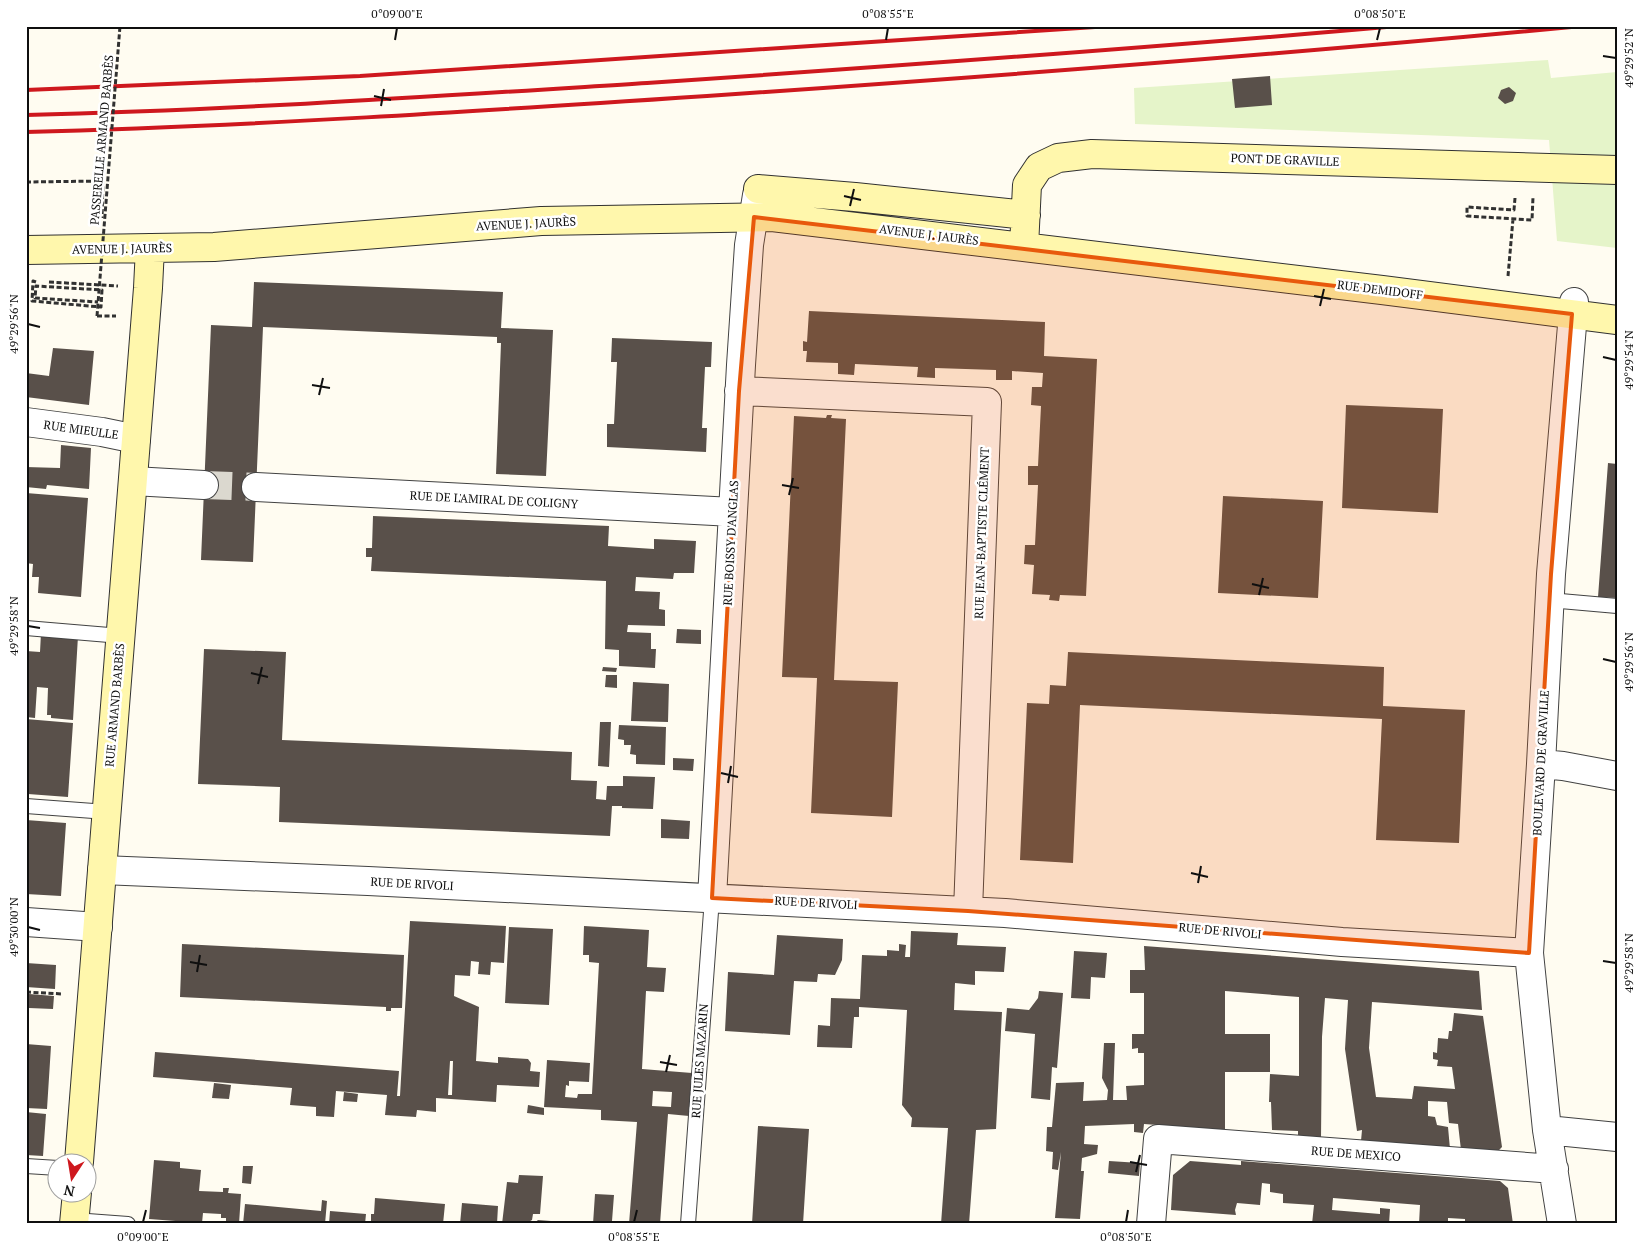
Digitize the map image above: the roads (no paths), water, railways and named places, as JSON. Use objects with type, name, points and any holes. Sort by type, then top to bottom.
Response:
[{"type":"street","name":"PONT DE GRAVILLE","points":[[1024,247],[1027,185],[1039,167],[1058,158],[1092,154],[1617,170]]},
{"type":"street","name":"RUE BOISSY D'ANGLAS","points":[[712,898],[740,378],[749,245],[758,189],[854,197],[1026,216]]},
{"type":"street","name":"AVENUE J. JAURÈS","points":[[26,250],[214,247],[542,221],[754,217],[772,217],[1024,247]]},
{"type":"street","name":"RUE DEMIDOFF","points":[[1024,247],[1573,308],[1617,320]]},
{"type":"street","name":"RUE ARMAND BARBÈS","points":[[80,1152],[150,248]]},
{"type":"street","name":"BOULEVARD DE GRAVILLE","points":[[1562,1224],[1547,1130],[1529,953],[1549,600],[1573,308]]},
{"type":"street","name":"RUE JEAN-BAPTISTE CLÉMENT","points":[[740,378],[987,402],[968,911]]},
{"type":"street","name":"RUE MIEULLE","points":[[26,422],[102,432],[136,439]]},
{"type":"street","points":[[133,481],[204,485]]},
{"type":"street","name":"RUE DE L'AMIRAL DE COLIGNY","points":[[256,487],[733,512]]},
{"type":"street","points":[[1541,764],[1617,776]]},
{"type":"street","name":"RUE DE RIVOLI","points":[[102,870],[968,911],[1342,942],[1529,953]]},
{"type":"street","points":[[26,922],[98,927]]},
{"type":"street","points":[[1547,1130],[1617,1138]]},
{"type":"street","name":"RUE DE MEXICO","points":[[1151,1224],[1158,1139],[1554,1169]]},
{"type":"street","points":[[74,1222],[76,1202]]},
{"type":"lane","points":[[1549,600],[1617,606]]},
{"type":"lane","points":[[26,628],[121,636]]},
{"type":"lane","points":[[26,806],[107,812]]},
{"type":"lane","name":"RUE JULES MAZARIN","points":[[688,1224],[712,898]]},
{"type":"lane","points":[[26,1166],[48,1167]]},
{"type":"lane","points":[[74,1222],[128,1224]]},
{"type":"tunnel","points":[[204,485],[256,487]]},
{"type":"railway","points":[[26,90],[360,76],[1110,26]]},
{"type":"railway","points":[[26,115],[259,106],[647,83],[1210,42],[1398,26]]},
{"type":"railway","points":[[26,132],[281,122],[707,96],[1145,64],[1582,26]]}]
